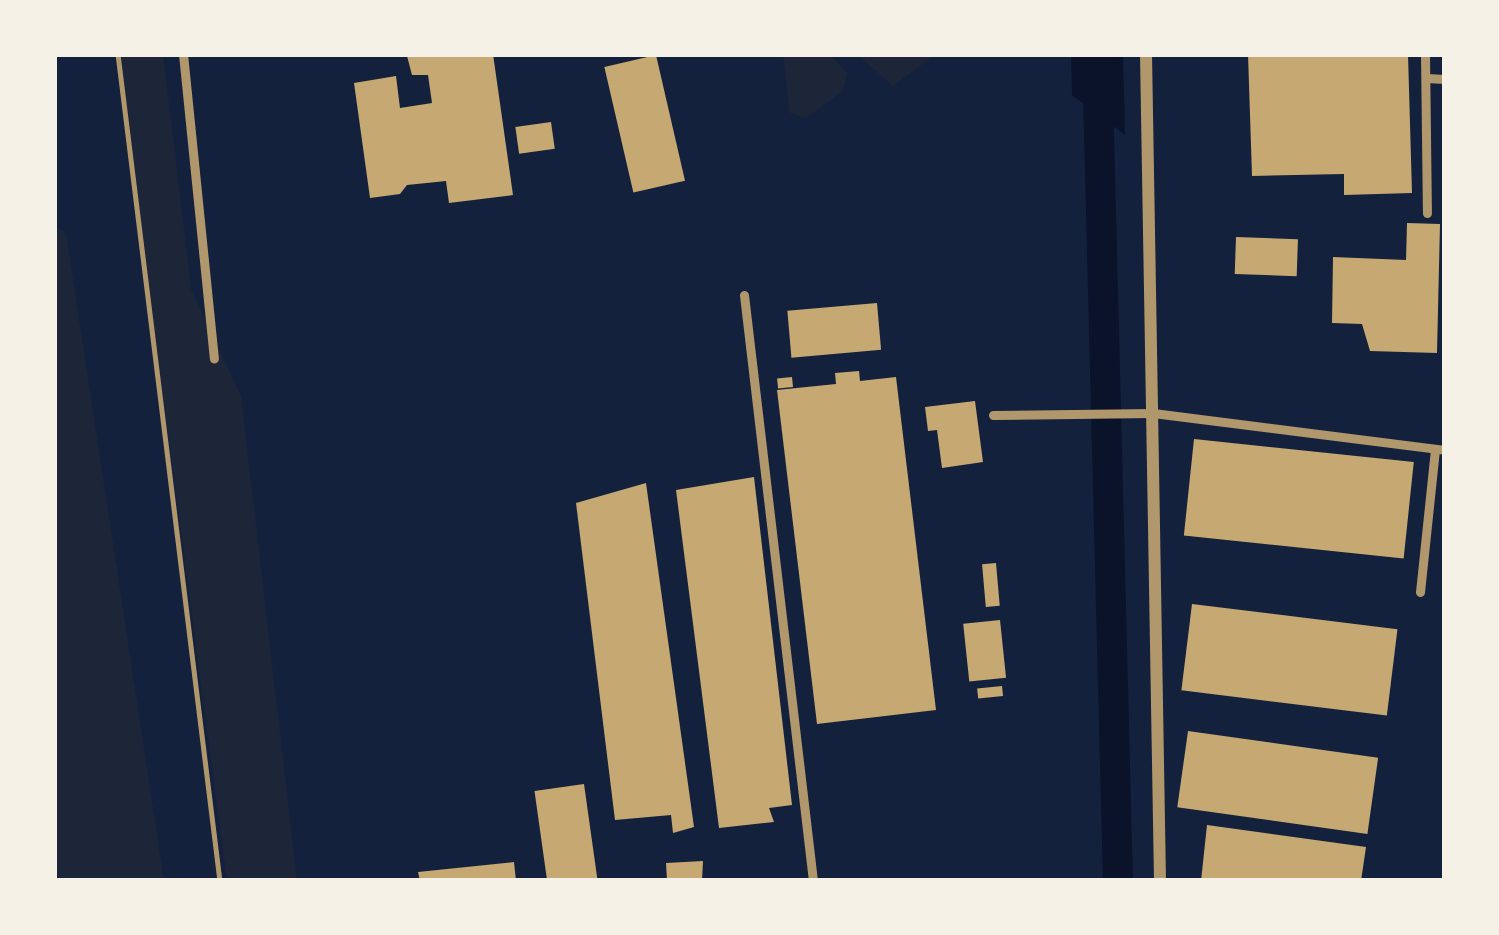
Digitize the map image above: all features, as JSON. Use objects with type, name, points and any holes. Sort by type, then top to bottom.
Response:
[{"type":"street","points":[[183,54],[214,358]]},
{"type":"street","points":[[1147,54],[1160,881]]},
{"type":"street","points":[[1425,54],[1427,213]]},
{"type":"street","points":[[1426,79],[1445,79]]},
{"type":"street","points":[[1427,168],[1445,168]]},
{"type":"street","points":[[744,295],[813,881]]},
{"type":"street","points":[[993,415],[1153,413],[1440,450],[1420,592]]},
{"type":"lane","points":[[118,54],[220,881]]},
{"type":"shaded area","points":[[118,54],[163,54],[191,289],[241,396],[297,881],[227,881]]},
{"type":"shaded area","points":[[783,54],[830,54],[847,73],[843,91],[806,118],[790,113]]},
{"type":"shaded area","points":[[857,54],[936,54],[893,86]]},
{"type":"shaded area","points":[[1071,54],[1123,54],[1125,135],[1072,95]]},
{"type":"shaded area","points":[[54,225],[66,233],[164,881],[54,881]]},
{"type":"building","points":[[493,54],[513,195],[449,203],[446,181],[407,185],[400,194],[370,198],[354,83],[396,76],[400,108],[432,103],[428,75],[412,75],[407,56]]},
{"type":"building","points":[[1248,54],[1408,54],[1412,193],[1344,195],[1344,174],[1252,176]]},
{"type":"building","points":[[656,55],[685,181],[633,193],[604,67]]},
{"type":"building","points":[[551,122],[555,149],[519,154],[515,127]]},
{"type":"building","points":[[1407,223],[1440,224],[1437,353],[1370,351],[1362,324],[1332,323],[1333,257],[1406,260]]},
{"type":"building","points":[[1236,237],[1298,239],[1297,276],[1235,274]]},
{"type":"building","points":[[877,303],[881,350],[791,358],[787,311]]},
{"type":"building","points":[[859,371],[860,381],[896,377],[936,710],[817,724],[777,390],[836,384],[835,373]]},
{"type":"building","points":[[792,377],[793,387],[778,389],[777,379]]},
{"type":"building","points":[[975,401],[983,462],[942,468],[937,430],[928,431],[925,407]]},
{"type":"building","points":[[1194,439],[1414,462],[1404,559],[1184,535]]},
{"type":"building","points":[[754,477],[792,805],[769,808],[774,822],[719,828],[676,490]]},
{"type":"building","points":[[646,483],[694,827],[673,833],[671,815],[615,820],[576,503]]},
{"type":"building","points":[[996,563],[1000,606],[986,607],[982,564]]},
{"type":"building","points":[[1192,604],[1397,629],[1387,716],[1181,690]]},
{"type":"building","points":[[1000,620],[1006,678],[969,682],[963,624]]},
{"type":"building","points":[[1002,686],[1003,696],[978,699],[977,689]]},
{"type":"building","points":[[1188,731],[1378,758],[1367,834],[1177,807]]},
{"type":"building","points":[[584,784],[598,881],[547,881],[534,791]]},
{"type":"building","points":[[1207,825],[1366,847],[1361,881],[1201,881]]},
{"type":"building","points":[[703,861],[702,881],[667,881],[666,863]]},
{"type":"building","points":[[514,862],[516,881],[420,881],[418,872]]},
{"type":"waterway","points":[[1097,54],[1118,881]]}]
